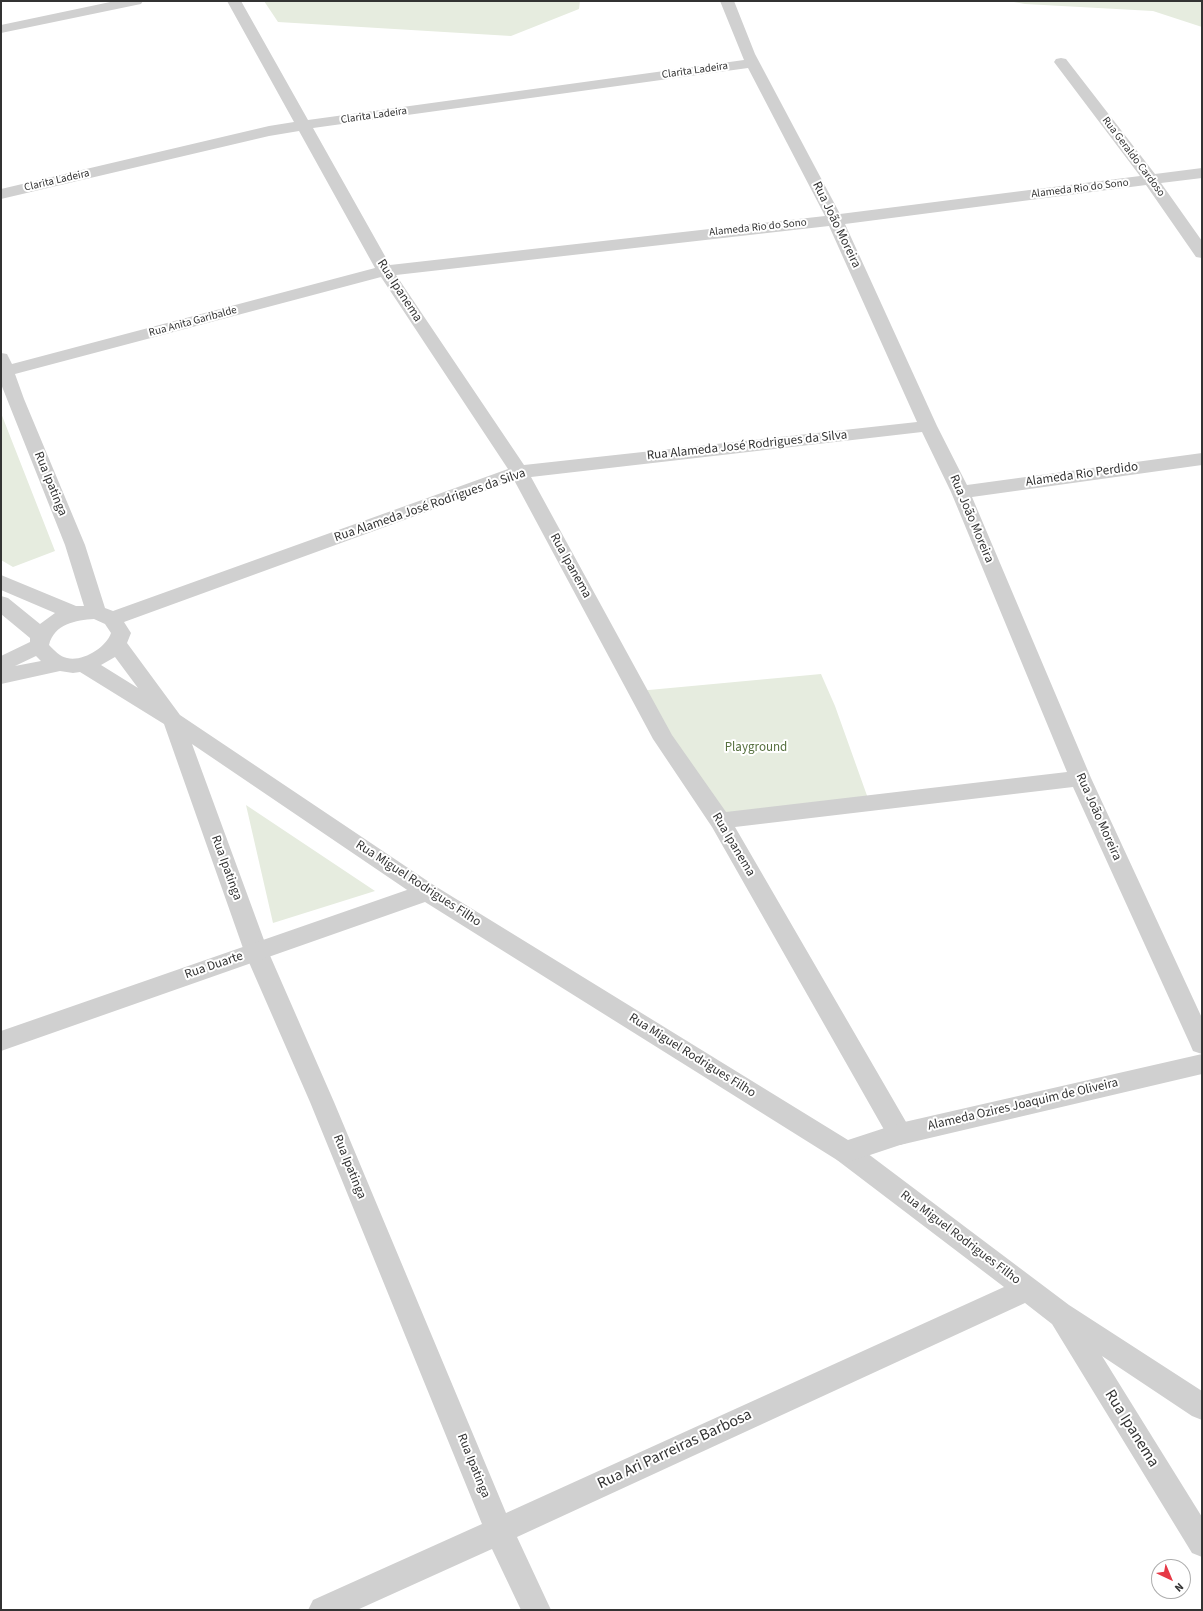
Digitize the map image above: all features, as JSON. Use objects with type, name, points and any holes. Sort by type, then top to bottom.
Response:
[{"type":"street","points":[[1,29],[136,1]]},
{"type":"street","name":"Rua Ipanema","points":[[234,1],[385,271],[519,472],[664,739],[720,821],[900,1134]]},
{"type":"street","name":"Rua João Moreira","points":[[727,1],[753,63],[835,220],[928,426],[961,492],[1080,778],[1202,1044]]},
{"type":"street","name":"Rua Geraldo Cardoso","points":[[1061,62],[1151,180],[1202,253]]},
{"type":"street","name":"Clarita Ladeira","points":[[1,194],[269,131],[753,63]]},
{"type":"street","name":"Alameda Rio do Sono","points":[[385,271],[835,220],[1202,173]]},
{"type":"street","name":"Rua Anita Garibalde","points":[[3,367],[385,271]]},
{"type":"street","name":"Rua Ipatinga","points":[[3,367],[104,615]]},
{"type":"street","name":"Rua Alameda José Rodrigues da Silva","points":[[104,615],[519,472],[928,426]]},
{"type":"street","name":"Alameda Rio Perdido","points":[[961,492],[1202,459]]},
{"type":"street","points":[[1,582],[74,613],[104,615],[121,633],[116,644],[105,654],[83,664],[72,666],[59,664],[1,677]]},
{"type":"street","points":[[1,603],[40,641],[48,656],[59,664]]},
{"type":"street","points":[[1,665],[40,641],[51,625],[74,613]]},
{"type":"street","name":"Rua Miguel Rodrigues Filho","points":[[116,644],[173,720]]},
{"type":"street","name":"Rua Miguel Rodrigues Filho","points":[[83,664],[173,720],[427,892],[846,1152],[1060,1314],[1202,1407]]},
{"type":"street","name":"Rua Ipatinga","points":[[173,720],[256,951],[322,1102],[499,1531],[536,1610]]},
{"type":"street","points":[[720,821],[1080,778]]},
{"type":"street","name":"Rua Duarte","points":[[1,1041],[427,892]]},
{"type":"street","name":"Alameda Ozires Joaquim de Oliveira","points":[[846,1152],[900,1134],[1202,1064]]},
{"type":"street","name":"Rua Ari Parreiras Barbosa","points":[[323,1610],[1027,1289]]},
{"type":"street","name":"Rua Ipanema","points":[[1060,1314],[1202,1543]]},
{"type":"green space","points":[[264,1],[580,1],[579,9],[511,36],[278,22]]},
{"type":"green space","points":[[1008,1],[1202,1],[1202,27],[1153,11],[1025,4]]},
{"type":"green space","points":[[1,413],[55,551],[13,567],[1,560]]},
{"type":"green space","name":"Playground","points":[[821,674],[835,706],[870,804],[720,821],[638,691]]},
{"type":"green space","points":[[246,805],[375,891],[273,923]]}]
